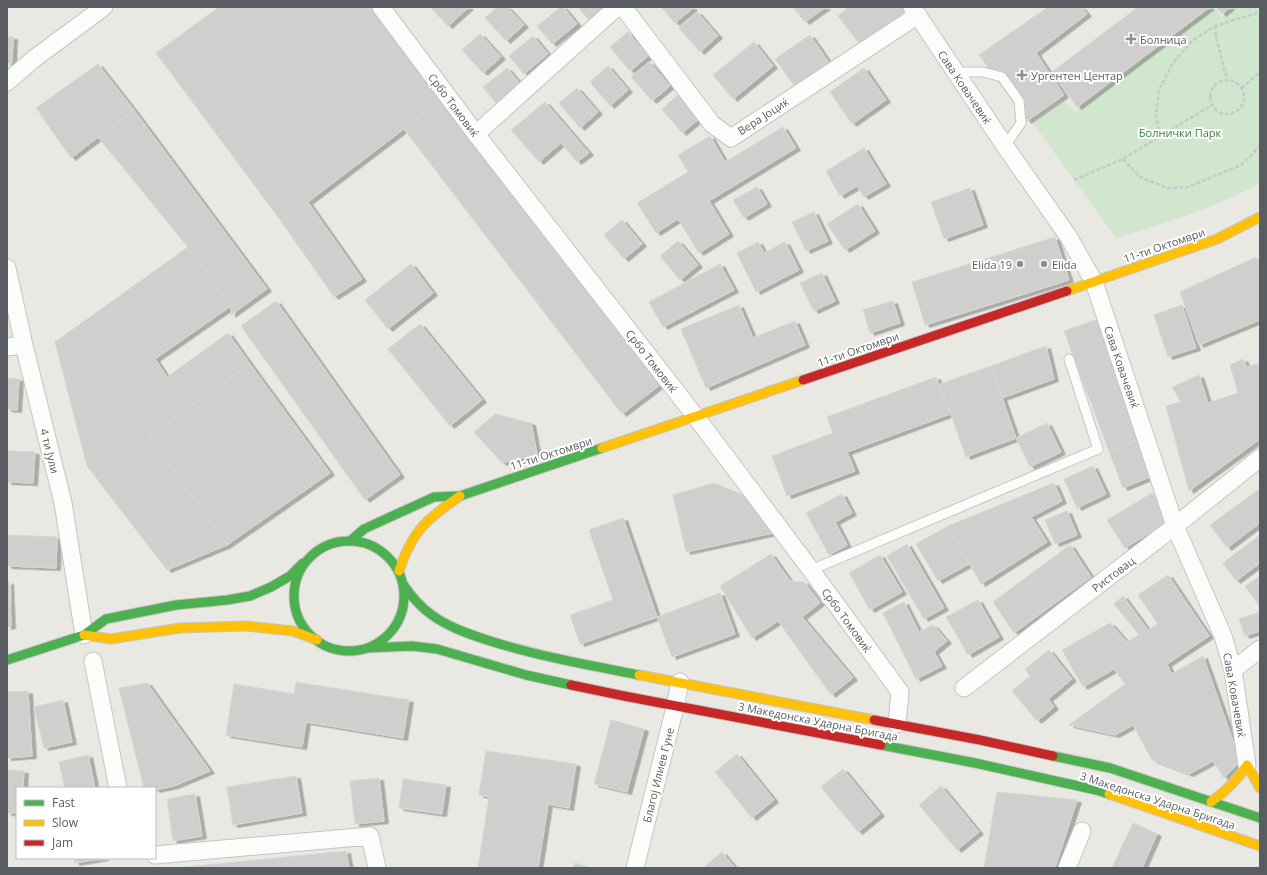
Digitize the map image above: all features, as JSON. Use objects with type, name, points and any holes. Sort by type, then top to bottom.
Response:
[{"type":"main road","name":"11-ти Октомври","points":[[460,496],[1217,239],[1260,216]]},
{"type":"main road","points":[[350,541],[364,529],[434,497],[460,496]]},
{"type":"main road","points":[[399,571],[403,556],[410,541],[419,529],[429,518],[460,496]]},
{"type":"main road","points":[[7,660],[84,635],[106,619],[176,605],[250,596],[271,588],[290,576],[309,559],[318,551],[328,545],[350,541],[365,543],[379,549],[390,559],[399,571],[403,584],[404,597],[402,610],[397,623],[390,634],[367,648],[354,651],[328,647],[307,631],[300,620],[294,595],[296,582],[301,569],[309,559]]},
{"type":"main road","name":"3 Македонска Ударна Бригада","points":[[403,584],[414,600],[425,611],[443,622],[485,640],[572,662],[980,740],[1110,768],[1260,818]]},
{"type":"main road","points":[[84,635],[111,638],[180,628],[246,626],[293,631],[317,640]]},
{"type":"main road","name":"3 Македонска Ударна Бригада","points":[[367,648],[412,646],[437,649],[526,675],[675,707],[975,763],[1096,790],[1260,846]]},
{"type":"main road","points":[[1211,802],[1238,779],[1247,765],[1260,788]]},
{"type":"street","points":[[7,82],[34,58],[104,7]]},
{"type":"street","name":"Србо Томовиќ","points":[[381,7],[476,134],[696,417],[811,570],[900,692],[897,724]]},
{"type":"street","points":[[476,134],[617,7]]},
{"type":"street","name":"Вера Јоциќ","points":[[623,7],[712,124],[731,138],[915,11]]},
{"type":"street","name":"Сава Ковачевиќ","points":[[915,11],[1005,146],[1068,236],[1094,282],[1175,526],[1223,636],[1233,670],[1247,765]]},
{"type":"street","name":"4 ти Јули","points":[[7,268],[24,346],[63,503],[84,635]]},
{"type":"street","points":[[7,347],[24,346]]},
{"type":"street","name":"Ристовац","points":[[964,688],[1175,526],[1260,458]]},
{"type":"street","points":[[1233,670],[1260,649]]},
{"type":"street","points":[[93,661],[118,787]]},
{"type":"street","name":"Благој Илиев Гуне","points":[[635,868],[680,682]]},
{"type":"street","points":[[1067,868],[1082,831]]},
{"type":"street","points":[[156,855],[370,836],[376,868]]},
{"type":"lane","points":[[956,72],[983,72],[1002,76],[1019,101],[1021,123],[1005,146]]},
{"type":"lane","points":[[811,570],[1098,448],[1069,359]]},
{"type":"path","points":[[1160,136],[1156,115],[1159,90],[1173,63],[1192,41],[1215,26],[1260,12]]},
{"type":"path","points":[[1215,26],[1216,37],[1228,80]]},
{"type":"path","points":[[1242,88],[1260,72]]},
{"type":"path","points":[[1228,80],[1233,81],[1242,88],[1245,99],[1240,109],[1236,113],[1230,115],[1219,113],[1212,105],[1210,99],[1212,88],[1216,84],[1228,80]]},
{"type":"path","points":[[1074,180],[1123,159],[1212,105]]},
{"type":"path","points":[[1123,159],[1140,177],[1167,188],[1188,187],[1241,165],[1260,146]]},
{"type":"green space","name":"Болнички Парк","points":[[1213,7],[1222,17],[1234,7],[1260,7],[1260,183],[1226,200],[1172,221],[1116,238],[1033,123],[1064,101],[1075,112]]},
{"type":"building","points":[[219,7],[373,7],[442,100],[281,221],[156,53]]},
{"type":"building","points":[[430,7],[469,7],[448,26]]},
{"type":"building","points":[[497,7],[507,7],[524,25],[506,41],[485,18]]},
{"type":"building","points":[[563,7],[577,24],[552,44],[537,26]]},
{"type":"building","points":[[578,7],[612,7],[592,24]]},
{"type":"building","points":[[661,7],[692,7],[693,8],[675,23]]},
{"type":"building","points":[[793,7],[826,7],[805,22]]},
{"type":"building","points":[[849,7],[904,7],[907,10],[861,46],[838,16]]},
{"type":"building","name":"Ургентен Центар","points":[[1048,7],[1081,7],[1087,14],[1036,53],[1064,95],[1027,121],[979,55]]},
{"type":"building","name":"Болница","points":[[1138,7],[1210,7],[1077,107],[1052,72]]},
{"type":"building","points":[[1216,7],[1230,7],[1222,14]]},
{"type":"building","points":[[697,12],[718,36],[700,52],[679,28]]},
{"type":"building","points":[[628,32],[648,56],[630,71],[610,47]]},
{"type":"building","points":[[480,34],[501,57],[483,73],[462,50]]},
{"type":"building","points":[[810,35],[832,67],[798,91],[775,59]]},
{"type":"building","points":[[533,36],[548,54],[524,74],[509,56]]},
{"type":"building","points":[[7,37],[13,37],[12,63],[7,63]]},
{"type":"building","points":[[754,42],[773,66],[733,99],[713,75]]},
{"type":"building","points":[[649,62],[670,86],[652,101],[631,77]]},
{"type":"building","points":[[98,64],[134,110],[71,158],[36,108]]},
{"type":"building","points":[[608,66],[628,90],[610,106],[590,82]]},
{"type":"building","points":[[507,68],[522,86],[498,106],[483,87]]},
{"type":"building","points":[[864,68],[886,100],[852,124],[830,92]]},
{"type":"building","points":[[577,88],[598,112],[580,128],[559,103]]},
{"type":"building","points":[[679,94],[700,118],[682,133],[662,109]]},
{"type":"building","points":[[442,100],[660,385],[622,414],[404,129]]},
{"type":"building","points":[[545,102],[589,153],[577,162],[561,143],[539,162],[511,130]]},
{"type":"building","points":[[134,110],[267,289],[231,315],[231,306],[188,247],[98,137]]},
{"type":"building","points":[[783,127],[796,148],[709,201],[729,234],[699,253],[678,219],[656,233],[637,203],[688,172],[678,155],[710,136],[725,162]]},
{"type":"building","points":[[864,148],[886,184],[864,197],[857,186],[840,196],[826,171]]},
{"type":"building","points":[[757,187],[767,204],[744,218],[733,200]]},
{"type":"building","points":[[970,188],[983,225],[944,239],[931,202]]},
{"type":"building","points":[[308,202],[362,279],[334,297],[281,221]]},
{"type":"building","points":[[858,204],[875,231],[845,250],[827,224]]},
{"type":"building","points":[[814,212],[828,241],[806,251],[792,222]]},
{"type":"building","points":[[622,220],[642,244],[624,259],[604,235]]},
{"type":"building","points":[[1055,237],[1069,280],[925,325],[912,282]]},
{"type":"building","points":[[678,241],[698,265],[680,280],[660,256]]},
{"type":"building","points":[[758,242],[764,253],[785,242],[799,270],[756,292],[737,253]]},
{"type":"building","points":[[188,247],[231,306],[155,359],[167,377],[228,333],[250,364],[149,436],[227,545],[167,570],[87,466],[55,342]]},
{"type":"building","points":[[1256,257],[1260,267],[1260,320],[1199,345],[1180,292]]},
{"type":"building","points":[[411,264],[433,293],[388,329],[365,300]]},
{"type":"building","points":[[720,264],[734,290],[663,327],[649,302]]},
{"type":"building","points":[[822,273],[835,301],[814,311],[800,283]]},
{"type":"building","points":[[276,301],[400,475],[365,500],[241,326]]},
{"type":"building","points":[[893,301],[900,323],[870,333],[863,310]]},
{"type":"building","points":[[739,305],[753,338],[795,321],[805,345],[706,388],[681,329]]},
{"type":"building","points":[[1182,305],[1196,348],[1168,357],[1154,315]]},
{"type":"building","points":[[1098,319],[1141,439],[1109,451],[1064,331]]},
{"type":"building","points":[[420,324],[482,400],[450,426],[388,349]]},
{"type":"building","points":[[1046,346],[1054,379],[1002,398],[991,366]]},
{"type":"building","points":[[1243,359],[1247,367],[1259,363],[1260,439],[1189,491],[1166,406],[1181,402],[1172,387],[1199,375],[1208,403],[1238,393],[1230,365]]},
{"type":"building","points":[[250,364],[330,473],[227,545],[149,436]]},
{"type":"building","points":[[991,366],[1016,438],[966,457],[940,384]]},
{"type":"building","points":[[936,377],[950,414],[847,452],[855,471],[787,496],[772,456],[833,433],[827,417]]},
{"type":"building","points":[[7,378],[19,379],[17,410],[7,409]]},
{"type":"building","points":[[495,414],[531,423],[537,454],[502,463],[474,432]]},
{"type":"building","points":[[1047,423],[1061,452],[1030,467],[1016,438]]},
{"type":"building","points":[[1141,439],[1155,475],[1123,488],[1109,451]]},
{"type":"building","points":[[7,451],[35,452],[33,483],[7,482]]},
{"type":"building","points":[[1093,466],[1106,494],[1077,508],[1064,479]]},
{"type":"building","points":[[714,483],[745,496],[773,533],[686,552],[673,495]]},
{"type":"building","points":[[1054,483],[1062,501],[1031,517],[1047,542],[981,584],[948,526]]},
{"type":"building","points":[[1258,490],[1260,493],[1260,523],[1227,548],[1210,525]]},
{"type":"building","points":[[1152,493],[1169,521],[1125,548],[1107,520]]},
{"type":"building","points":[[842,494],[852,513],[835,522],[847,545],[829,555],[806,513]]},
{"type":"building","points":[[1067,511],[1077,535],[1055,544],[1045,520]]},
{"type":"building","points":[[623,518],[657,617],[580,644],[570,615],[613,600],[589,530]]},
{"type":"building","points":[[948,526],[969,564],[938,581],[916,544]]},
{"type":"building","points":[[7,535],[57,537],[56,568],[7,566]]},
{"type":"building","points":[[1260,535],[1260,563],[1236,581],[1223,563]]},
{"type":"building","points":[[907,544],[944,608],[924,619],[887,556]]},
{"type":"building","points":[[1070,545],[1091,577],[1014,633],[993,602]]},
{"type":"building","points":[[771,554],[790,581],[804,582],[820,603],[802,617],[853,678],[831,695],[778,621],[752,638],[720,586]]},
{"type":"building","points":[[880,555],[902,592],[870,610],[849,573]]},
{"type":"building","points":[[1168,575],[1209,636],[1167,664],[1171,674],[1203,656],[1240,761],[1224,778],[1213,761],[1189,774],[1152,760],[1133,725],[1115,735],[1069,725],[1125,684],[1114,669],[1083,687],[1062,650],[1110,623],[1127,642],[1139,635],[1114,604],[1123,596],[1148,630],[1158,624],[1138,595]]},
{"type":"building","points":[[1260,576],[1260,607],[1245,586]]},
{"type":"building","points":[[7,582],[9,582],[11,626],[7,627]]},
{"type":"building","points":[[720,593],[735,634],[672,657],[657,617]]},
{"type":"building","points":[[978,600],[999,637],[968,655],[946,617]]},
{"type":"building","points":[[904,602],[919,632],[933,625],[947,641],[934,652],[942,666],[916,679],[883,613]]},
{"type":"building","points":[[1260,612],[1260,631],[1245,636],[1239,619]]},
{"type":"building","points":[[1049,650],[1072,679],[1048,699],[1054,707],[1037,721],[1012,691],[1030,676],[1025,669]]},
{"type":"building","points":[[296,682],[409,700],[403,738],[306,722],[302,747],[226,735],[234,684],[294,694]]},
{"type":"building","points":[[147,683],[210,771],[174,786],[156,790],[156,787],[144,787],[119,688]]},
{"type":"building","points":[[28,691],[32,756],[7,758],[7,692]]},
{"type":"building","points":[[63,700],[72,742],[44,748],[34,707]]},
{"type":"building","points":[[611,720],[644,729],[627,792],[594,784]]},
{"type":"building","points":[[486,751],[576,764],[569,808],[548,804],[538,868],[478,868],[489,797],[479,795]]},
{"type":"building","points":[[737,754],[774,800],[752,818],[715,772]]},
{"type":"building","points":[[88,755],[95,787],[65,787],[59,762]]},
{"type":"building","points":[[843,769],[880,814],[858,832],[821,787]]},
{"type":"building","points":[[7,770],[24,771],[23,787],[16,787],[16,813],[7,813]]},
{"type":"building","points":[[296,776],[302,813],[233,825],[227,787]]},
{"type":"building","points":[[379,778],[384,821],[355,824],[350,781]]},
{"type":"building","points":[[403,779],[446,785],[442,814],[399,808]]},
{"type":"building","points":[[941,786],[979,832],[957,850],[919,805]]},
{"type":"building","points":[[997,792],[1077,800],[1055,868],[984,868]]},
{"type":"building","points":[[195,794],[202,836],[173,841],[167,799]]},
{"type":"building","points":[[1133,823],[1157,834],[1142,868],[1112,868]]},
{"type":"building","points":[[346,851],[349,868],[176,868]]},
{"type":"building","points":[[722,852],[735,868],[703,868]]},
{"type":"building","points":[[74,859],[98,859],[75,863]]},
{"type":"building","points":[[575,863],[591,868],[573,868]]},
{"type":"traffic: fast","points":[[350,541],[364,529],[434,497],[460,496],[602,448]]},
{"type":"traffic: fast","points":[[349,541],[370,545],[388,557],[400,575],[404,596],[400,617],[388,635],[370,647],[349,651],[328,647],[310,635],[298,617],[294,596],[298,575],[310,557],[328,545],[349,541]]},
{"type":"traffic: fast","points":[[7,660],[84,635],[106,619],[176,605],[250,596],[271,587],[290,576],[303,563]]},
{"type":"traffic: fast","points":[[403,584],[416,601],[428,612],[452,627],[466,633],[506,646],[582,664],[639,675]]},
{"type":"traffic: fast","points":[[367,648],[412,646],[437,649],[526,675],[571,685]]},
{"type":"traffic: fast","points":[[881,745],[975,763],[1109,794]]},
{"type":"traffic: fast","points":[[1053,756],[1110,768],[1260,818]]},
{"type":"traffic: slow","points":[[1067,291],[1217,239],[1260,217]]},
{"type":"traffic: slow","points":[[602,448],[803,380]]},
{"type":"traffic: slow","points":[[399,571],[409,546],[415,536],[429,520],[460,496]]},
{"type":"traffic: slow","points":[[84,635],[111,639],[180,628],[246,626],[293,631],[317,640]]},
{"type":"traffic: slow","points":[[639,675],[874,720]]},
{"type":"traffic: slow","points":[[1211,802],[1231,785],[1247,765],[1260,788]]},
{"type":"traffic: slow","points":[[1109,794],[1260,846]]},
{"type":"traffic: jam","points":[[803,380],[1067,291]]},
{"type":"traffic: jam","points":[[571,685],[881,745]]},
{"type":"traffic: jam","points":[[874,720],[980,740],[1053,756]]},
{"type":"place","name":"Болница","points":[[1131,39]]},
{"type":"place","name":"Ургентен Центар","points":[[1022,75]]},
{"type":"place","name":"Elida 19","points":[[1020,264]]},
{"type":"place","name":"Elida","points":[[1044,264]]}]
